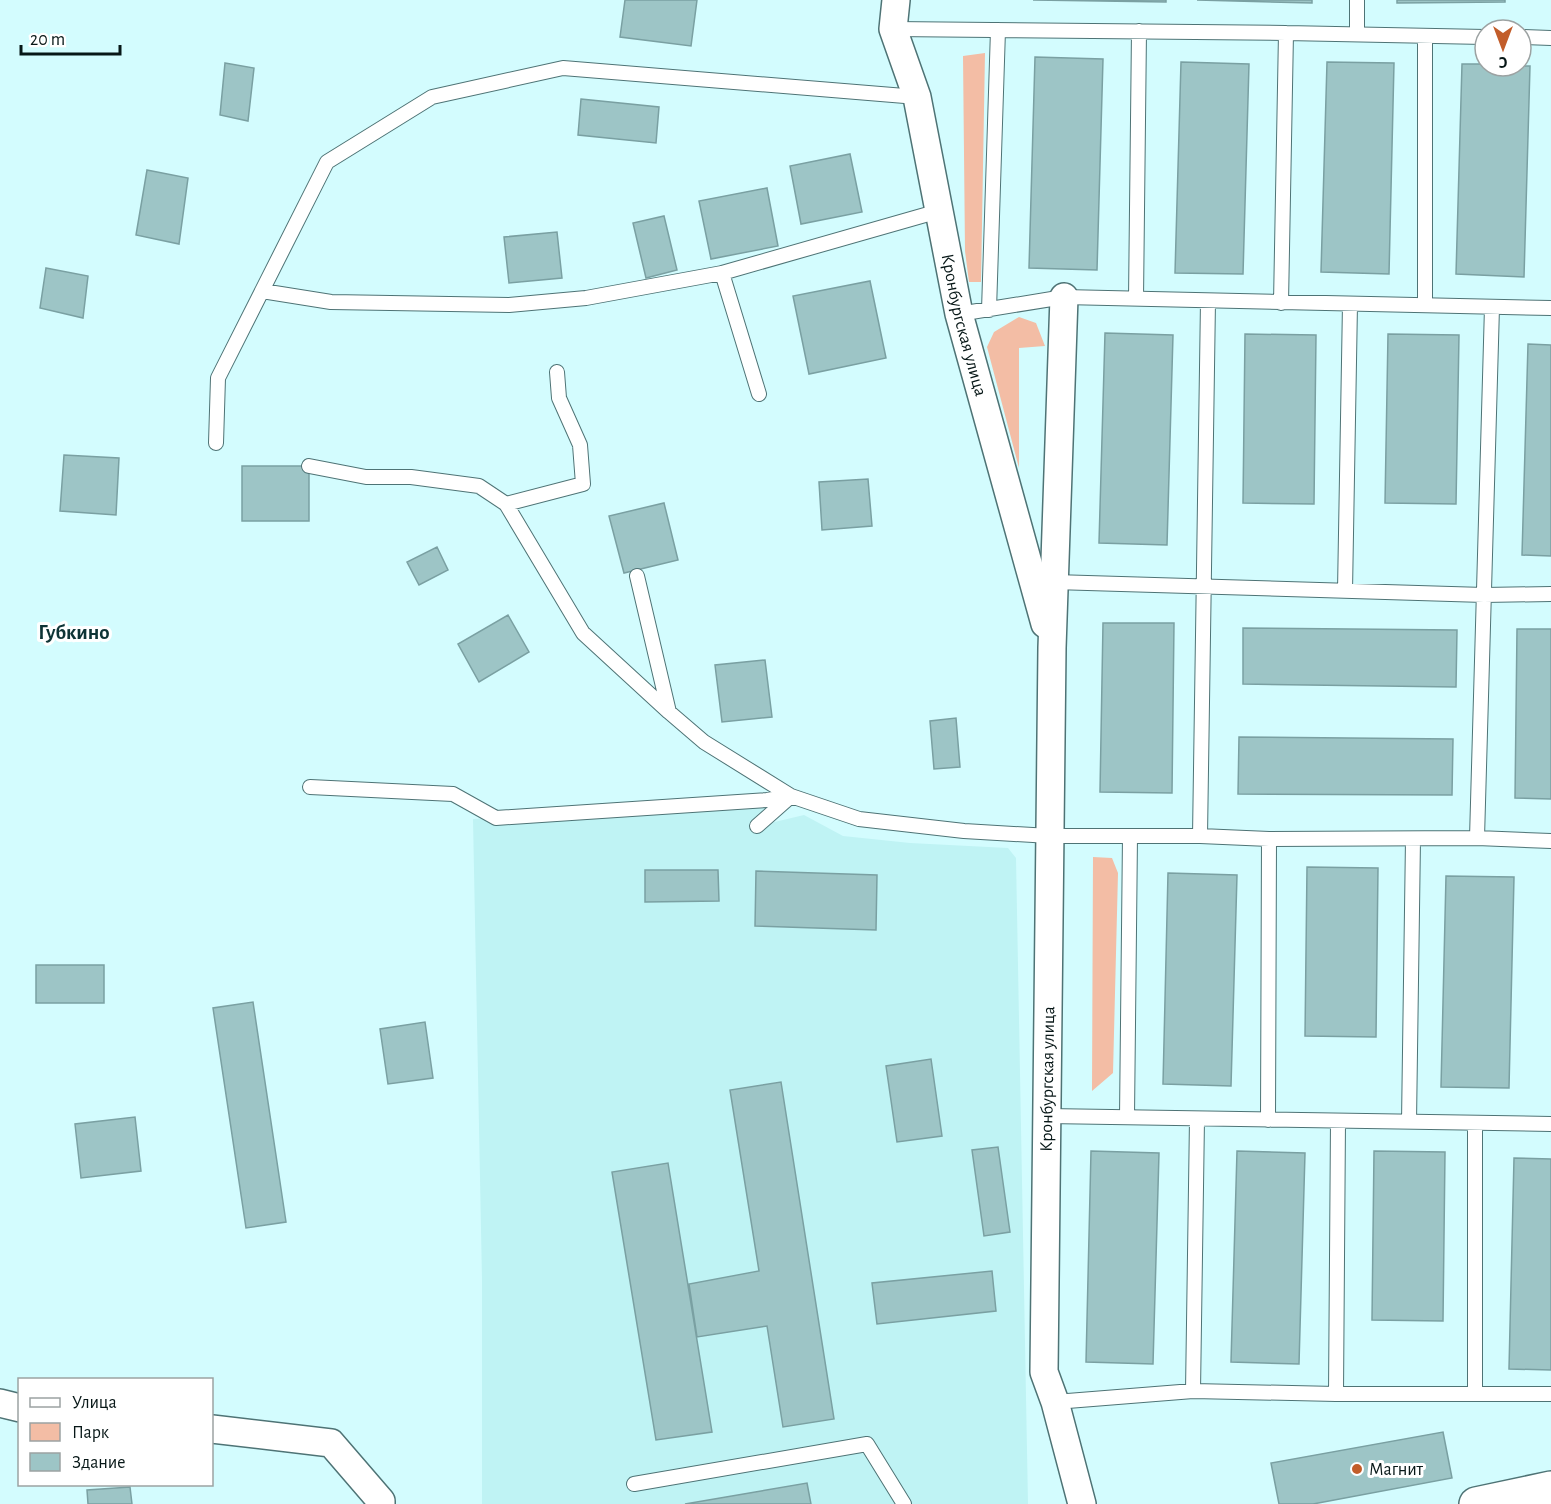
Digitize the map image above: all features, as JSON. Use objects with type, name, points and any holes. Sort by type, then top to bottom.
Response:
[{"type":"street","name":"Кронбургская улица","points":[[896,0],[893,29],[917,97],[959,315],[1052,648]]},
{"type":"street","name":"Кронбургская улица","points":[[1064,297],[1052,648],[1044,1372],[1055,1402],[1082,1504]]},
{"type":"street","points":[[0,1404],[18,1408]]},
{"type":"street","points":[[213,1429],[331,1443],[381,1501],[381,1504]]},
{"type":"street","points":[[1476,1504],[1551,1488]]},
{"type":"lane","points":[[1357,0],[1357,34]]},
{"type":"lane","points":[[893,29],[1473,37]]},
{"type":"lane","points":[[988,310],[998,30]]},
{"type":"lane","points":[[1136,299],[1139,31]]},
{"type":"lane","points":[[1281,303],[1286,33]]},
{"type":"lane","points":[[1425,36],[1425,305]]},
{"type":"lane","points":[[1533,37],[1551,38]]},
{"type":"lane","points":[[216,443],[218,378],[327,162],[432,97],[563,68],[917,97]]},
{"type":"lane","points":[[262,291],[331,302],[509,305],[585,298],[722,273],[939,211]]},
{"type":"lane","points":[[722,273],[759,394]]},
{"type":"lane","points":[[959,315],[1064,297],[1551,308]]},
{"type":"lane","points":[[1200,836],[1208,301]]},
{"type":"lane","points":[[1346,591],[1350,303]]},
{"type":"lane","points":[[1478,838],[1492,307]]},
{"type":"lane","points":[[506,504],[583,484],[580,445],[559,398],[557,372]]},
{"type":"lane","points":[[309,466],[366,477],[411,477],[479,486],[506,504],[583,633],[669,712],[704,742],[791,796],[859,819],[964,831],[1050,836],[1200,836],[1269,839],[1478,838],[1551,841]]},
{"type":"lane","points":[[637,576],[669,712]]},
{"type":"lane","points":[[1054,582],[1484,595],[1551,594]]},
{"type":"lane","points":[[310,788],[453,794],[496,818],[767,800],[791,796]]},
{"type":"lane","points":[[757,826],[791,796]]},
{"type":"lane","points":[[1127,1117],[1130,836]]},
{"type":"lane","points":[[1268,1120],[1269,839]]},
{"type":"lane","points":[[1409,1122],[1413,839]]},
{"type":"lane","points":[[1047,1116],[1551,1124]]},
{"type":"lane","points":[[1193,1391],[1197,1119]]},
{"type":"lane","points":[[1336,1394],[1338,1121]]},
{"type":"lane","points":[[1475,1123],[1475,1394]]},
{"type":"lane","points":[[1055,1402],[1193,1391],[1336,1394],[1551,1394]]},
{"type":"lane","points":[[634,1484],[867,1444],[904,1504]]},
{"type":"shaded area","points":[[767,800],[758,826],[804,815],[843,836],[910,843],[1008,848],[1016,858],[1028,1504],[482,1504],[482,1280],[473,819]]},
{"type":"green space","points":[[985,53],[981,282],[969,282],[965,251],[963,56]]},
{"type":"green space","points":[[1019,317],[1036,323],[1045,346],[1019,348],[1019,468],[987,347],[994,332]]},
{"type":"green space","points":[[1093,857],[1112,858],[1118,873],[1113,1073],[1092,1091]]},
{"type":"building","points":[[625,0],[697,0],[691,46],[620,37]]},
{"type":"building","points":[[1033,0],[1166,0],[1166,2]]},
{"type":"building","points":[[1197,0],[1312,0],[1312,3]]},
{"type":"building","points":[[1397,0],[1505,0],[1505,2],[1397,3]]},
{"type":"building","points":[[1035,57],[1103,59],[1097,270],[1029,268]]},
{"type":"building","points":[[1181,62],[1249,64],[1243,274],[1175,273]]},
{"type":"building","points":[[1327,62],[1394,63],[1389,274],[1321,272]]},
{"type":"building","points":[[225,63],[254,68],[248,121],[220,115]]},
{"type":"building","points":[[1462,64],[1473,64],[1473,78],[1530,78],[1524,277],[1456,274]]},
{"type":"building","points":[[581,99],[659,107],[656,143],[578,135]]},
{"type":"building","points":[[850,154],[862,212],[801,224],[790,166]]},
{"type":"building","points":[[147,170],[188,178],[179,244],[136,235]]},
{"type":"building","points":[[767,188],[778,246],[711,259],[699,201]]},
{"type":"building","points":[[664,216],[677,270],[646,278],[633,223]]},
{"type":"building","points":[[557,232],[562,278],[509,283],[504,237]]},
{"type":"building","points":[[46,268],[88,276],[83,318],[40,308]]},
{"type":"building","points":[[870,281],[886,358],[809,374],[793,296]]},
{"type":"building","points":[[1105,333],[1173,335],[1167,545],[1099,543]]},
{"type":"building","points":[[1245,334],[1316,335],[1314,504],[1243,503]]},
{"type":"building","points":[[1388,334],[1459,335],[1456,504],[1385,503]]},
{"type":"building","points":[[1528,344],[1551,345],[1551,556],[1522,555]]},
{"type":"building","points":[[64,455],[119,458],[116,515],[60,511]]},
{"type":"building","points":[[242,466],[309,466],[309,521],[242,521]]},
{"type":"building","points":[[868,479],[872,526],[822,530],[819,482]]},
{"type":"building","points":[[664,503],[678,560],[624,573],[609,516]]},
{"type":"building","points":[[437,547],[448,570],[419,585],[407,562]]},
{"type":"building","points":[[508,615],[529,652],[479,682],[458,644]]},
{"type":"building","points":[[1103,623],[1174,623],[1172,793],[1100,792]]},
{"type":"building","points":[[1243,628],[1457,630],[1456,687],[1243,684]]},
{"type":"building","points":[[1517,629],[1551,629],[1551,799],[1515,798]]},
{"type":"building","points":[[765,660],[772,717],[722,722],[715,665]]},
{"type":"building","points":[[956,718],[960,767],[934,769],[930,721]]},
{"type":"building","points":[[1239,737],[1453,739],[1452,795],[1238,794]]},
{"type":"building","points":[[1307,867],[1378,868],[1376,1037],[1305,1036]]},
{"type":"building","points":[[645,870],[718,870],[719,901],[645,902]]},
{"type":"building","points":[[756,871],[877,875],[876,930],[755,926]]},
{"type":"building","points":[[1168,873],[1237,875],[1231,1086],[1163,1084]]},
{"type":"building","points":[[1446,876],[1514,877],[1509,1088],[1441,1087]]},
{"type":"building","points":[[36,965],[104,965],[104,1003],[36,1003]]},
{"type":"building","points":[[253,1002],[286,1222],[246,1228],[213,1008]]},
{"type":"building","points":[[425,1022],[433,1078],[388,1084],[380,1029]]},
{"type":"building","points":[[931,1059],[942,1136],[897,1142],[886,1066]]},
{"type":"building","points":[[781,1082],[834,1419],[783,1427],[767,1326],[697,1337],[689,1284],[759,1271],[730,1090]]},
{"type":"building","points":[[135,1117],[141,1171],[81,1178],[75,1124]]},
{"type":"building","points":[[998,1147],[1010,1232],[984,1236],[972,1150]]},
{"type":"building","points":[[1091,1151],[1159,1153],[1153,1364],[1086,1362]]},
{"type":"building","points":[[1237,1151],[1305,1153],[1299,1364],[1231,1362]]},
{"type":"building","points":[[1374,1151],[1445,1152],[1443,1321],[1372,1320]]},
{"type":"building","points":[[1514,1158],[1551,1159],[1551,1370],[1509,1369]]},
{"type":"building","points":[[668,1163],[712,1432],[656,1440],[612,1172]]},
{"type":"building","points":[[992,1271],[996,1311],[877,1324],[872,1283]]},
{"type":"building","points":[[1443,1432],[1452,1478],[1313,1504],[1279,1504],[1271,1463]]},
{"type":"building","points":[[807,1483],[811,1504],[685,1504]]},
{"type":"building","points":[[130,1487],[132,1504],[88,1504],[87,1490]]},
{"type":"place","name":"Магнит","points":[[1357,1469]]},
{"type":"district","name":"Губкино","points":[[74,632]]}]
